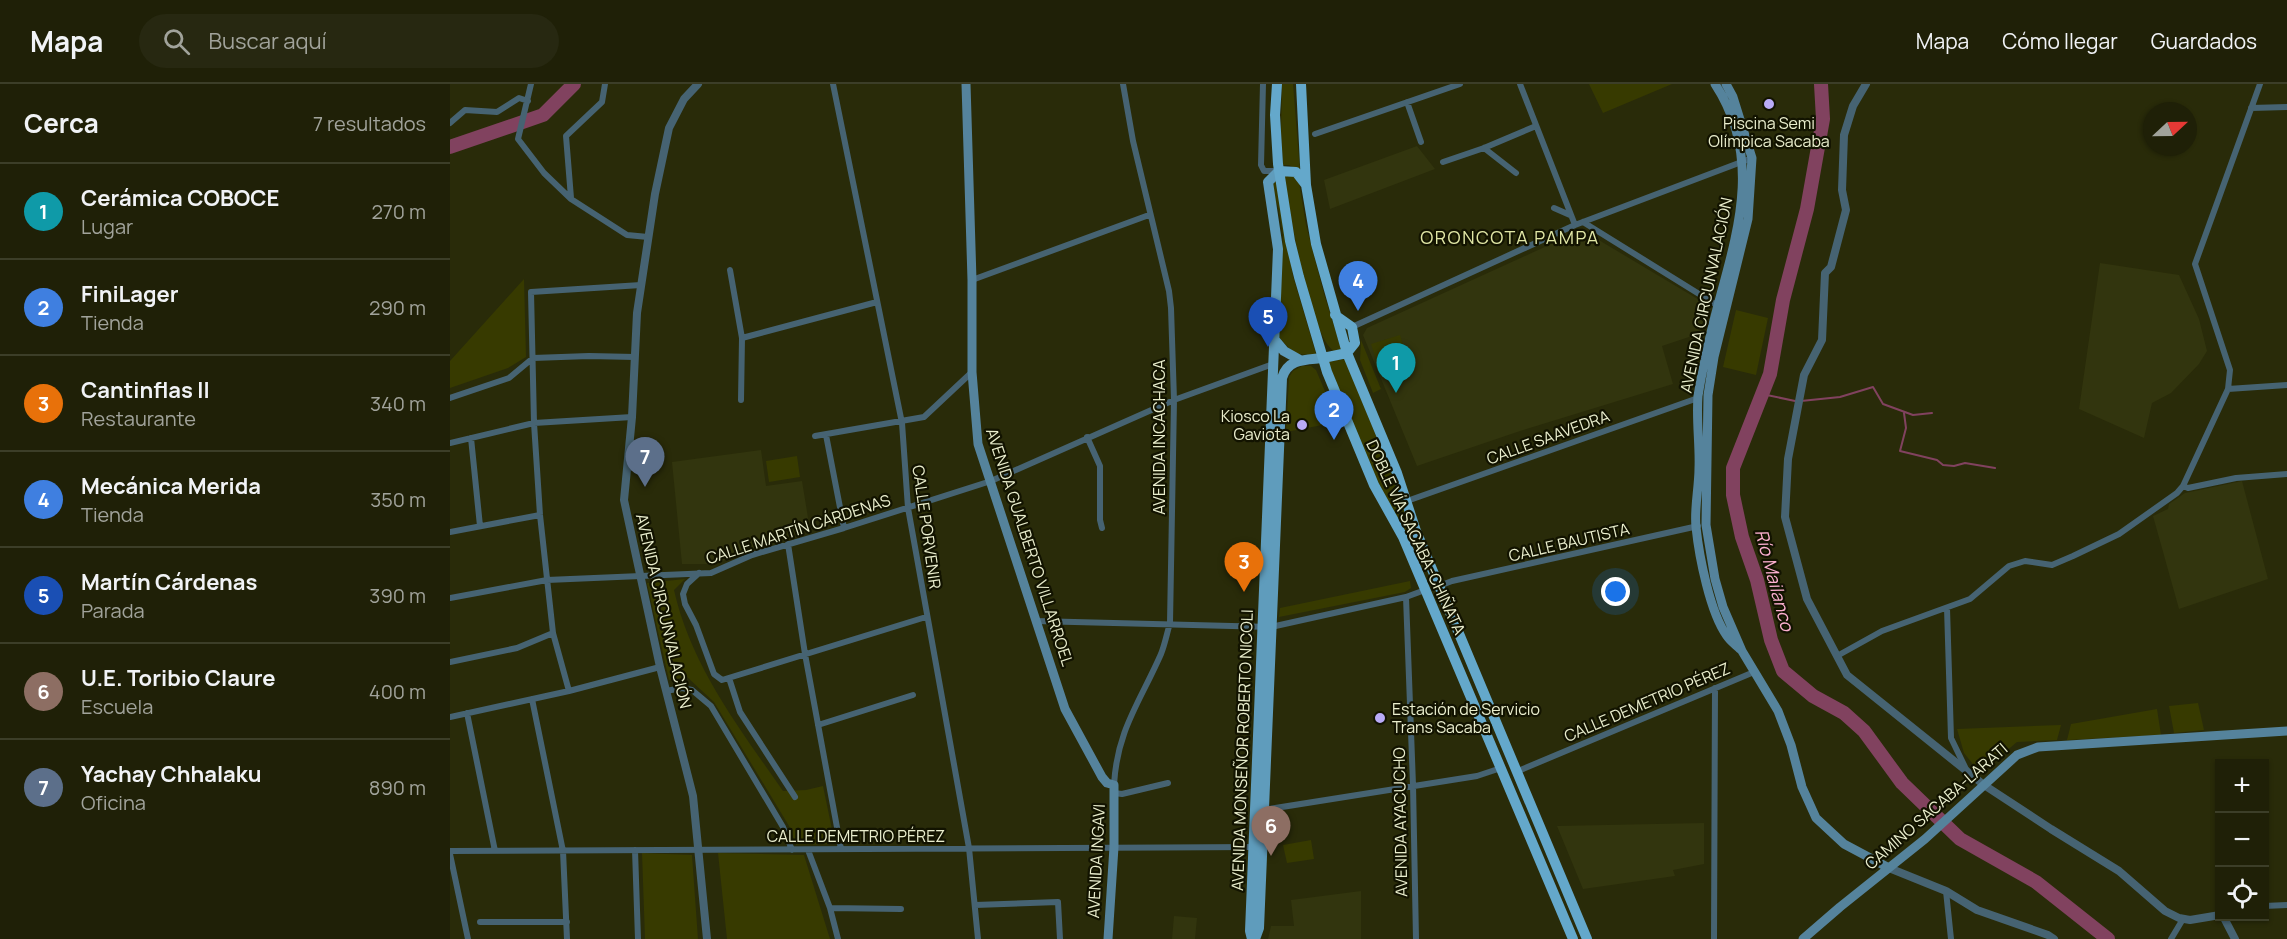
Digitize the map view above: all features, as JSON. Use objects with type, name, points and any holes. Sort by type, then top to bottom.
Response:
[{"type":"highway","name":"DOBLE VÍA SACABA-CHIÑATA","points":[[1277,84],[1276,132],[1279,171],[1290,241],[1323,358],[1374,485],[1403,537],[1573,939]]},
{"type":"highway","name":"DOBLE VÍA SACABA-CHIÑATA","points":[[1301,84],[1310,221],[1347,353],[1407,501],[1414,527],[1587,939]]},
{"type":"highway","points":[[1279,171],[1296,172],[1306,185]]},
{"type":"highway","points":[[1323,358],[1347,353],[1355,343],[1352,327],[1335,315]]},
{"type":"main road","name":"AVENIDA GUALBERTO VILLARROEL","points":[[966,84],[972,280],[972,372],[978,444],[1065,710],[1102,777],[1114,789]]},
{"type":"main road","name":"AVENIDA CIRCUNVALACIÓN","points":[[1715,84],[1748,159]]},
{"type":"main road","name":"AVENIDA CIRCUNVALACIÓN","points":[[1726,84],[1733,97],[1748,159],[1708,395],[1706,525],[1715,579],[1723,607],[1742,651],[1778,711],[1791,745],[1802,787],[1816,818],[1844,844],[1889,868]]},
{"type":"main road","name":"AVENIDA MONSEÑOR ROBERTO NICOLI","points":[[1254,939],[1250,931],[1259,811],[1278,249],[1268,182],[1279,171]]},
{"type":"main road","name":"AVENIDA CIRCUNVALACIÓN","points":[[1722,308],[1698,398],[1700,470],[1696,526],[1707,584],[1717,616],[1727,636],[1742,651]]},
{"type":"main road","points":[[1274,339],[1284,351],[1300,360],[1323,358]]},
{"type":"main road","name":"AVENIDA MONSEÑOR ROBERTO NICOLI","points":[[1266,627],[1282,378],[1288,366],[1300,360]]},
{"type":"main road","name":"CAMINO SACABA-LARATI","points":[[1803,939],[1925,839],[2017,755],[2027,750],[2038,747],[2287,731]]},
{"type":"main road","name":"AVENIDA INGAVI","points":[[1108,939],[1114,847],[1114,789]]},
{"type":"street","points":[[531,84],[518,139],[544,173],[571,199],[627,235],[648,237]]},
{"type":"street","points":[[571,199],[566,136],[602,102],[605,84]]},
{"type":"street","name":"AVENIDA CIRCUNVALACIÓN","points":[[698,84],[684,99],[669,128],[648,237],[641,285],[624,500],[660,667],[693,796],[706,939]]},
{"type":"street","name":"CALLE PORVENIR","points":[[833,84],[902,423],[908,508],[969,848],[978,939]]},
{"type":"street","name":"AVENIDA INCACHACA","points":[[1114,789],[1116,761],[1127,722],[1162,652],[1170,623],[1174,400],[1169,291],[1149,215],[1123,84]]},
{"type":"street","points":[[1263,84],[1262,169],[1279,171]]},
{"type":"street","points":[[1315,134],[1460,84]]},
{"type":"street","points":[[1520,84],[1575,225]]},
{"type":"street","points":[[1866,84],[1853,106],[1844,135],[1842,190],[1846,210],[1831,267],[1825,273],[1822,340],[1804,375],[1788,459],[1785,517],[1807,599],[1847,675],[1984,785],[2119,871],[2165,911],[2183,919],[2215,916]]},
{"type":"street","points":[[1837,656],[1882,631],[1970,599],[2009,566],[2025,561],[2052,565],[2119,534],[2177,493],[2228,389],[2230,370],[2195,264],[2260,84]]},
{"type":"street","points":[[450,123],[465,110],[497,111],[519,98],[528,101]]},
{"type":"street","points":[[1407,102],[1421,142]]},
{"type":"street","points":[[2252,108],[2287,107]]},
{"type":"street","points":[[1443,162],[1536,126]]},
{"type":"street","points":[[1484,148],[1516,173]]},
{"type":"street","points":[[1352,327],[1575,225],[1748,159]]},
{"type":"street","points":[[1554,208],[1571,216]]},
{"type":"street","points":[[972,280],[1149,215]]},
{"type":"street","points":[[1583,222],[1722,308]]},
{"type":"street","points":[[730,270],[742,338],[741,400]]},
{"type":"street","points":[[569,691],[553,633],[540,515],[534,423],[531,292],[641,285]]},
{"type":"street","points":[[742,338],[877,302]]},
{"type":"street","points":[[450,398],[509,378],[533,358],[635,357]]},
{"type":"street","name":"CALLE MARTÍN CÁRDENAS","points":[[450,598],[547,580],[711,573],[752,555],[991,481],[1174,400],[1273,364]]},
{"type":"street","points":[[815,436],[902,423],[924,417],[972,372]]},
{"type":"street","points":[[2228,389],[2287,385]]},
{"type":"street","name":"CALLE SAAVEDRA","points":[[1407,501],[1698,398]]},
{"type":"street","points":[[450,443],[534,423],[632,417]]},
{"type":"street","points":[[826,435],[844,528]]},
{"type":"street","points":[[1087,437],[1100,466],[1102,528]]},
{"type":"street","points":[[471,438],[480,526]]},
{"type":"street","points":[[2182,486],[2187,488],[2236,478],[2287,474]]},
{"type":"street","points":[[450,532],[540,515]]},
{"type":"street","name":"CALLE BAUTISTA","points":[[1439,586],[1452,581],[1706,525]]},
{"type":"street","points":[[788,544],[805,654],[841,849]]},
{"type":"street","points":[[699,573],[687,584],[683,594],[685,604],[696,625],[714,674],[722,680],[926,617]]},
{"type":"street","points":[[1035,621],[1266,627],[1406,597],[1425,590]]},
{"type":"street","name":"AVENIDA AYACUCHO","points":[[1406,597],[1416,939]]},
{"type":"street","points":[[1947,608],[1951,738],[1966,769]]},
{"type":"street","points":[[450,662],[517,648],[553,633]]},
{"type":"street","points":[[450,717],[569,691],[660,667]]},
{"type":"street","name":"CALLE DEMETRIO PÉREZ","points":[[1518,771],[1754,672]]},
{"type":"street","points":[[729,678],[740,712],[795,797]]},
{"type":"street","points":[[666,692],[681,688],[692,690],[711,706],[783,827],[792,850]]},
{"type":"street","points":[[1714,939],[1715,688]]},
{"type":"street","points":[[818,725],[913,695]]},
{"type":"street","points":[[532,699],[563,851],[567,939]]},
{"type":"street","points":[[467,713],[495,851]]},
{"type":"street","points":[[1259,811],[1477,776],[1502,768]]},
{"type":"street","points":[[1114,789],[1122,794],[1168,783]]},
{"type":"street","name":"CALLE DEMETRIO PÉREZ","points":[[450,852],[1257,847]]},
{"type":"street","points":[[634,850],[638,939]]},
{"type":"street","points":[[808,850],[830,908],[838,939]]},
{"type":"street","points":[[450,852],[468,939]]},
{"type":"street","points":[[1889,868],[1946,891],[1977,910],[2054,939]]},
{"type":"street","points":[[1946,891],[1951,939]]},
{"type":"street","points":[[975,904],[1058,902],[1060,939]]},
{"type":"street","points":[[2269,906],[2287,905]]},
{"type":"street","points":[[830,908],[901,909]]},
{"type":"street","points":[[2171,939],[2183,919]]},
{"type":"street","points":[[2224,921],[2235,939]]},
{"type":"street","points":[[480,922],[567,922]]},
{"type":"shaded area","points":[[1282,84],[1293,84],[1300,171],[1289,165],[1283,165]]},
{"type":"shaded area","points":[[1589,84],[1672,84],[1603,113]]},
{"type":"shaded area","points":[[1417,146],[1435,169],[1330,209],[1324,180]]},
{"type":"shaded area","points":[[1284,174],[1291,174],[1299,182],[1306,225],[1342,351],[1336,352],[1327,343],[1318,325],[1302,271]]},
{"type":"shaded area","points":[[1276,178],[1293,276],[1316,354],[1298,354],[1279,337],[1283,235],[1278,207],[1271,189]]},
{"type":"shaded area","points":[[1582,230],[1706,304],[1701,333],[1662,346],[1673,384],[1520,431],[1417,466],[1363,335],[1367,328]]},
{"type":"shaded area","points":[[2100,263],[2179,275],[2199,319],[2207,351],[2199,364],[2171,393],[2152,403],[2144,438],[2079,409]]},
{"type":"shaded area","points":[[524,279],[526,357],[508,368],[450,388],[450,361]]},
{"type":"shaded area","points":[[1736,310],[1768,318],[1756,375],[1723,367]]},
{"type":"shaded area","points":[[1400,335],[1406,354],[1377,363],[1371,344]]},
{"type":"shaded area","points":[[1361,340],[1381,389],[1373,393],[1360,360]]},
{"type":"shaded area","points":[[1345,359],[1400,495],[1411,534],[1408,536],[1377,481],[1328,362]]},
{"type":"shaded area","points":[[1302,366],[1311,366],[1316,370],[1336,417],[1333,423],[1286,432],[1289,377],[1293,371]]},
{"type":"shaded area","points":[[761,450],[766,486],[802,481],[810,530],[715,564],[682,564],[672,462]]},
{"type":"shaded area","points":[[797,456],[800,477],[769,482],[766,461]]},
{"type":"shaded area","points":[[2242,481],[2268,579],[2179,609],[2153,516],[2168,509],[2169,504],[2185,493]]},
{"type":"shaded area","points":[[685,579],[674,590],[682,618],[692,645],[719,696],[783,791],[806,790],[823,786],[835,844],[796,845],[789,826],[714,702],[687,677],[669,680],[647,583]]},
{"type":"shaded area","points":[[1410,581],[1411,588],[1405,592],[1279,617],[1280,608]]},
{"type":"shaded area","points":[[2198,703],[2204,730],[2174,733],[2169,706]]},
{"type":"shaded area","points":[[2157,709],[2161,735],[2067,740],[2071,724]]},
{"type":"shaded area","points":[[2061,725],[2057,740],[2017,742],[1980,773],[1964,753],[1957,729]]},
{"type":"shaded area","points":[[1704,823],[1704,864],[1673,870],[1675,876],[1583,889],[1557,826]]},
{"type":"shaded area","points":[[1311,840],[1314,859],[1287,863],[1283,845]]},
{"type":"shaded area","points":[[642,853],[692,855],[698,939],[645,939]]},
{"type":"shaded area","points":[[718,853],[804,855],[830,939],[727,939]]},
{"type":"shaded area","points":[[1361,891],[1361,939],[1268,939],[1271,926],[1294,926],[1291,900]]},
{"type":"shaded area","points":[[1174,916],[1197,918],[1195,939],[1172,939]]},
{"type":"waterway","points":[[450,147],[543,115],[574,84]]},
{"type":"waterway","name":"Río Mailanco","points":[[1821,84],[1823,119],[1807,209],[1783,300],[1770,374],[1733,468],[1733,495],[1742,537],[1757,580],[1771,640],[1783,671],[1813,696],[1844,713],[1864,731],[1902,783],[1960,839],[2036,882],[2108,939]]},
{"type":"waterway","points":[[1801,401],[1840,397],[1873,387],[1883,404],[1913,415],[1932,413]]},
{"type":"waterway","points":[[1762,394],[1795,401]]},
{"type":"waterway","points":[[1904,413],[1906,428],[1900,451],[1937,460],[1943,465],[1954,466],[1965,463],[1995,468]]},
{"type":"place","name":"Piscina Semi Olímpica Sacaba","points":[[1769,104]]},
{"type":"place","name":"Mecánica Merida","points":[[1358,311]]},
{"type":"place","name":"Martín Cárdenas","points":[[1268,347]]},
{"type":"place","name":"Cerámica COBOCE","points":[[1396,393]]},
{"type":"place","name":"Kiosco La Gaviota","points":[[1302,425]]},
{"type":"place","name":"FiniLager","points":[[1334,440]]},
{"type":"place","name":"Yachay Chhalaku","points":[[645,487]]},
{"type":"place","name":"Cantinflas II","points":[[1244,592]]},
{"type":"place","name":"Estación de Servicio Trans Sacaba","points":[[1380,718]]},
{"type":"place","name":"U.E. Toribio Claure","points":[[1271,856]]},
{"type":"district","name":"ORONCOTA PAMPA","points":[[1510,238]]}]
